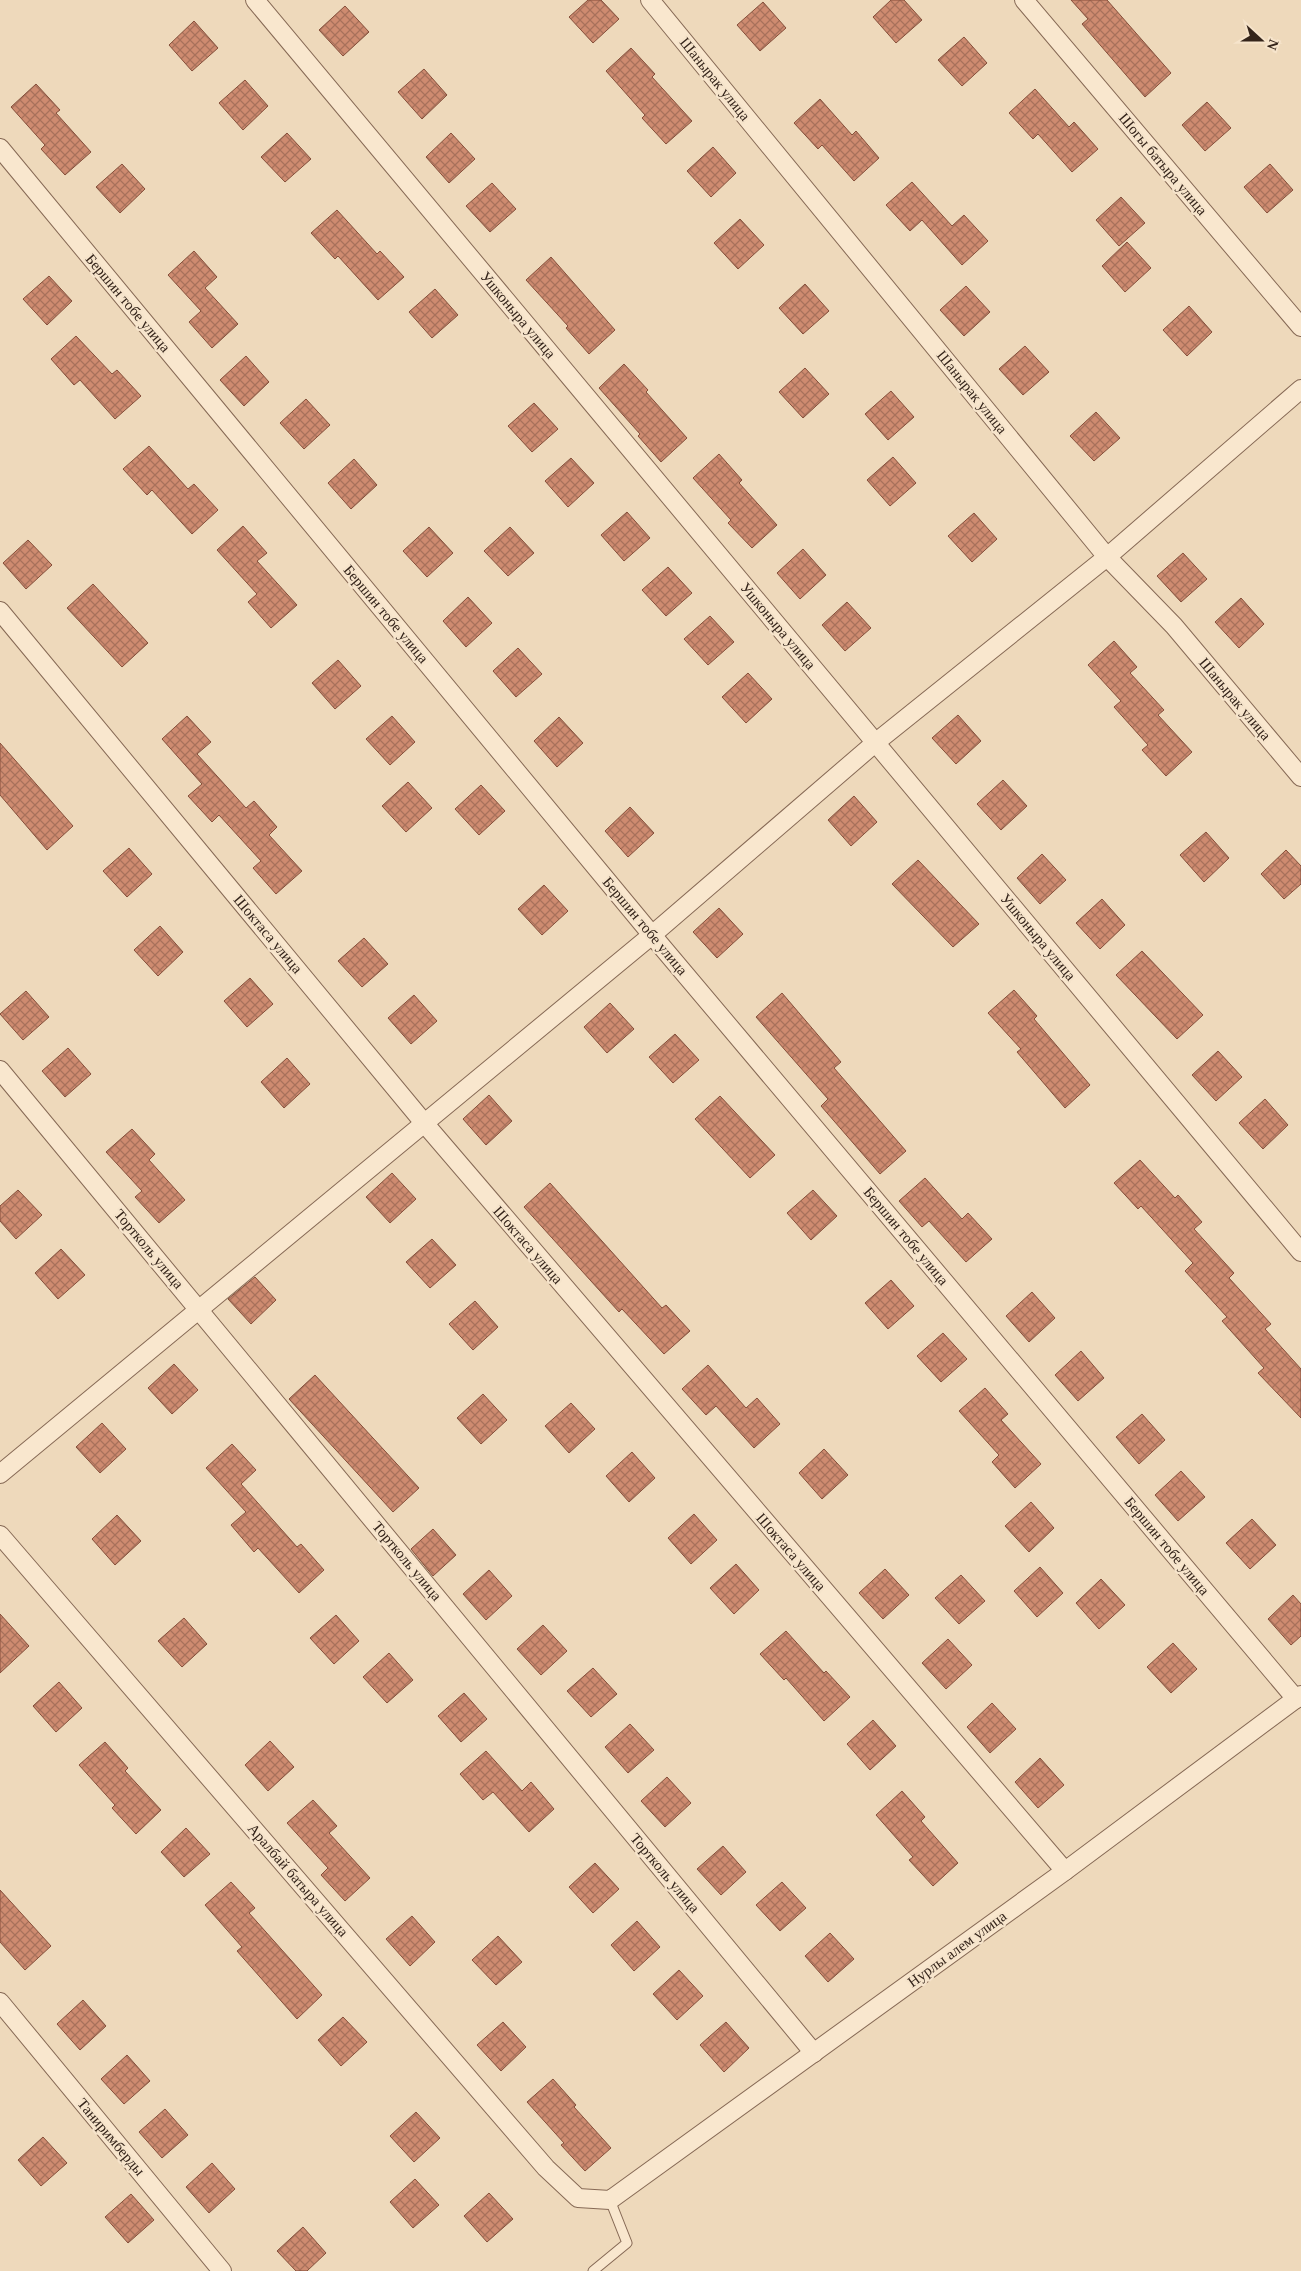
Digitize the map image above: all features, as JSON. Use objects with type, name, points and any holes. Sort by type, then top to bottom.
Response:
[{"type":"street","name":"Ушконыра улица","points":[[255,0],[1301,1252]]},
{"type":"street","name":"Шанырак улица","points":[[650,0],[1108,557],[1174,626],[1301,777]]},
{"type":"street","name":"Шогы батыра улица","points":[[1024,0],[1301,327]]},
{"type":"street","name":"Бершин тобе улица","points":[[0,148],[652,935],[1299,1697]]},
{"type":"street","points":[[0,1474],[652,935],[876,742],[1108,557],[1301,389]]},
{"type":"street","name":"Шоктаса улица","points":[[0,611],[425,1124],[1065,1871]]},
{"type":"street","name":"Тортколь улица","points":[[0,1070],[814,2053]]},
{"type":"street","name":"Аралбай батыра улица","points":[[0,1535],[546,2168],[578,2198],[610,2200]]},
{"type":"street","name":"Нурлы алем улица","points":[[610,2200],[1065,1871],[1299,1697]]},
{"type":"street","name":"Таниримберды","points":[[0,2002],[222,2271]]},
{"type":"lane","points":[[593,2271],[627,2243],[610,2200]]},
{"type":"building","points":[[588,0],[601,0],[619,19],[593,43],[569,17]]},
{"type":"building","points":[[891,0],[904,0],[922,20],[896,43],[873,17]]},
{"type":"building","points":[[1071,0],[1107,0],[1171,73],[1145,97],[1082,24],[1088,19]]},
{"type":"building","points":[[763,2],[786,28],[760,51],[737,25]]},
{"type":"building","points":[[345,6],[369,32],[343,56],[319,30]]},
{"type":"building","points":[[194,21],[218,48],[192,71],[169,45]]},
{"type":"building","points":[[964,37],[987,63],[962,86],[938,60]]},
{"type":"building","points":[[631,48],[655,74],[652,77],[692,121],[666,144],[642,118],[645,115],[606,71]]},
{"type":"building","points":[[424,69],[447,95],[422,119],[398,92]]},
{"type":"building","points":[[245,80],[268,106],[243,130],[219,103]]},
{"type":"building","points":[[36,84],[60,110],[56,113],[91,152],[65,175],[41,149],[45,145],[11,107]]},
{"type":"building","points":[[1035,89],[1069,127],[1074,122],[1098,149],[1072,172],[1038,134],[1033,139],[1009,113]]},
{"type":"building","points":[[820,99],[852,135],[856,131],[879,158],[854,181],[822,145],[818,149],[794,123]]},
{"type":"building","points":[[1207,102],[1231,128],[1205,151],[1182,125]]},
{"type":"building","points":[[287,133],[311,159],[285,182],[261,157]]},
{"type":"building","points":[[451,133],[475,159],[449,183],[426,157]]},
{"type":"building","points":[[713,147],[736,173],[711,197],[687,171]]},
{"type":"building","points":[[122,164],[145,189],[120,213],[96,187]]},
{"type":"building","points":[[1270,164],[1293,190],[1267,213],[1244,187]]},
{"type":"building","points":[[912,182],[952,226],[964,215],[988,241],[962,265],[922,220],[910,231],[886,205]]},
{"type":"building","points":[[492,183],[516,209],[490,232],[466,206]]},
{"type":"building","points":[[1121,197],[1145,223],[1119,246],[1096,220]]},
{"type":"building","points":[[337,210],[377,254],[380,251],[404,277],[378,300],[338,256],[335,259],[311,233]]},
{"type":"building","points":[[740,219],[764,245],[738,269],[714,243]]},
{"type":"building","points":[[1127,242],[1151,268],[1125,292],[1102,266]]},
{"type":"building","points":[[194,251],[217,277],[205,288],[238,324],[212,348],[189,322],[201,311],[168,275]]},
{"type":"building","points":[[551,257],[615,330],[589,354],[566,328],[568,326],[526,280]]},
{"type":"building","points":[[49,276],[72,301],[47,325],[23,299]]},
{"type":"building","points":[[805,284],[829,311],[803,334],[779,308]]},
{"type":"building","points":[[966,286],[990,312],[964,336],[940,310]]},
{"type":"building","points":[[435,289],[458,315],[432,338],[409,312]]},
{"type":"building","points":[[1189,306],[1212,332],[1187,356],[1163,330]]},
{"type":"building","points":[[76,336],[112,374],[117,370],[141,396],[115,419],[80,380],[74,385],[51,359]]},
{"type":"building","points":[[1025,346],[1049,372],[1023,395],[999,369]]},
{"type":"building","points":[[246,356],[269,382],[244,406],[220,380]]},
{"type":"building","points":[[624,364],[687,438],[661,462],[638,436],[640,434],[599,388]]},
{"type":"building","points":[[805,368],[829,394],[803,418],[779,392]]},
{"type":"building","points":[[891,391],[914,417],[888,440],[865,414]]},
{"type":"building","points":[[306,399],[330,425],[304,449],[280,423]]},
{"type":"building","points":[[534,403],[558,429],[532,452],[508,426]]},
{"type":"building","points":[[1096,412],[1120,438],[1094,461],[1070,436]]},
{"type":"building","points":[[149,446],[188,489],[194,484],[218,510],[192,534],[152,490],[147,495],[123,469]]},
{"type":"building","points":[[719,454],[742,480],[739,483],[777,525],[752,548],[728,523],[731,520],[693,478]]},
{"type":"building","points":[[893,457],[916,483],[890,506],[867,480]]},
{"type":"building","points":[[571,458],[594,483],[568,507],[545,481]]},
{"type":"building","points":[[354,459],[377,485],[351,509],[328,483]]},
{"type":"building","points":[[627,512],[650,538],[624,561],[601,535]]},
{"type":"building","points":[[974,513],[997,539],[972,562],[948,536]]},
{"type":"building","points":[[243,526],[267,553],[257,561],[297,605],[271,628],[248,602],[257,594],[217,550]]},
{"type":"building","points":[[429,527],[453,553],[427,577],[403,551]]},
{"type":"building","points":[[510,527],[534,553],[508,576],[484,551]]},
{"type":"building","points":[[28,540],[52,565],[26,589],[3,563]]},
{"type":"building","points":[[803,549],[826,575],[800,599],[777,573]]},
{"type":"building","points":[[1183,553],[1207,579],[1181,602],[1157,576]]},
{"type":"building","points":[[668,567],[692,593],[666,616],[642,590]]},
{"type":"building","points":[[93,584],[148,643],[122,667],[67,608]]},
{"type":"building","points":[[468,597],[492,623],[466,647],[443,621]]},
{"type":"building","points":[[1241,598],[1264,624],[1239,648],[1215,622]]},
{"type":"building","points":[[847,602],[871,628],[845,651],[822,625]]},
{"type":"building","points":[[710,616],[734,642],[708,665],[684,639]]},
{"type":"building","points":[[1114,641],[1137,667],[1130,673],[1164,710],[1158,715],[1192,752],[1166,776],[1142,750],[1148,745],[1114,707],[1121,701],[1088,665]]},
{"type":"building","points":[[518,648],[542,674],[516,697],[493,671]]},
{"type":"building","points":[[338,660],[361,686],[335,709],[312,683]]},
{"type":"building","points":[[748,673],[772,699],[746,723],[722,697]]},
{"type":"building","points":[[958,715],[981,741],[956,764],[932,738]]},
{"type":"building","points":[[187,716],[211,742],[197,754],[246,808],[254,801],[277,827],[269,835],[302,871],[276,894],[253,868],[261,861],[219,815],[212,822],[188,796],[202,784],[162,739]]},
{"type":"building","points":[[392,716],[415,742],[390,765],[366,739]]},
{"type":"building","points":[[559,717],[583,743],[557,767],[534,741]]},
{"type":"building","points":[[0,743],[73,826],[47,850],[0,795]]},
{"type":"building","points":[[1003,780],[1027,806],[1001,830],[977,804]]},
{"type":"building","points":[[408,782],[432,808],[406,832],[382,806]]},
{"type":"building","points":[[481,785],[505,811],[479,835],[455,809]]},
{"type":"building","points":[[854,796],[877,822],[851,846],[828,820]]},
{"type":"building","points":[[630,807],[654,833],[628,857],[605,831]]},
{"type":"building","points":[[1206,832],[1229,858],[1204,882],[1180,855]]},
{"type":"building","points":[[129,848],[152,874],[127,897],[103,871]]},
{"type":"building","points":[[1286,850],[1301,866],[1301,884],[1284,899],[1261,874]]},
{"type":"building","points":[[1042,854],[1066,880],[1040,904],[1017,878]]},
{"type":"building","points":[[918,860],[979,924],[953,947],[892,884]]},
{"type":"building","points":[[544,885],[568,911],[542,935],[518,909]]},
{"type":"building","points":[[1102,899],[1125,925],[1100,949],[1076,923]]},
{"type":"building","points":[[719,908],[743,934],[717,958],[693,932]]},
{"type":"building","points":[[160,926],[183,952],[158,976],[134,950]]},
{"type":"building","points":[[364,938],[388,964],[362,987],[338,961]]},
{"type":"building","points":[[1142,951],[1203,1015],[1177,1039],[1116,975]]},
{"type":"building","points":[[250,978],[273,1004],[247,1027],[224,1001]]},
{"type":"building","points":[[1014,990],[1037,1016],[1034,1019],[1090,1085],[1065,1108],[1017,1052],[1021,1049],[988,1013]]},
{"type":"building","points":[[26,991],[49,1017],[23,1040],[0,1014]]},
{"type":"building","points":[[782,993],[841,1062],[834,1068],[906,1151],[880,1174],[821,1106],[828,1099],[756,1017]]},
{"type":"building","points":[[414,995],[437,1021],[411,1044],[388,1018]]},
{"type":"building","points":[[610,1003],[634,1029],[607,1053],[584,1027]]},
{"type":"building","points":[[675,1034],[699,1060],[673,1083],[649,1057]]},
{"type":"building","points":[[68,1048],[91,1074],[65,1097],[42,1071]]},
{"type":"building","points":[[1218,1051],[1242,1077],[1216,1101],[1192,1075]]},
{"type":"building","points":[[287,1058],[310,1084],[284,1108],[261,1082]]},
{"type":"building","points":[[489,1095],[512,1121],[486,1145],[463,1119]]},
{"type":"building","points":[[720,1096],[775,1155],[750,1178],[695,1119]]},
{"type":"building","points":[[1265,1099],[1288,1125],[1263,1149],[1239,1123]]},
{"type":"building","points":[[132,1129],[155,1154],[149,1160],[185,1200],[159,1223],[135,1197],[142,1191],[106,1152]]},
{"type":"building","points":[[1140,1160],[1175,1198],[1178,1195],[1202,1222],[1194,1229],[1234,1273],[1229,1278],[1271,1324],[1265,1329],[1301,1369],[1301,1418],[1258,1373],[1264,1368],[1222,1321],[1227,1317],[1185,1271],[1193,1263],[1141,1206],[1138,1209],[1114,1183]]},
{"type":"building","points":[[392,1173],[416,1199],[390,1223],[366,1197]]},
{"type":"building","points":[[925,1178],[962,1219],[968,1213],[992,1239],[966,1262],[929,1221],[922,1227],[899,1201]]},
{"type":"building","points":[[550,1183],[662,1308],[666,1305],[690,1331],[664,1354],[622,1309],[619,1312],[524,1207]]},
{"type":"building","points":[[18,1190],[42,1215],[16,1239],[0,1221],[0,1206]]},
{"type":"building","points":[[813,1190],[837,1216],[811,1240],[787,1213]]},
{"type":"building","points":[[432,1239],[456,1265],[430,1288],[406,1262]]},
{"type":"building","points":[[61,1249],[85,1275],[58,1299],[35,1273]]},
{"type":"building","points":[[255,1277],[276,1300],[251,1324],[228,1299]]},
{"type":"building","points":[[891,1280],[914,1306],[888,1329],[865,1303]]},
{"type":"building","points":[[1032,1292],[1055,1318],[1029,1342],[1006,1316]]},
{"type":"building","points":[[475,1301],[498,1327],[473,1350],[449,1324]]},
{"type":"building","points":[[943,1333],[967,1359],[941,1382],[917,1356]]},
{"type":"building","points":[[1081,1351],[1104,1378],[1078,1401],[1055,1375]]},
{"type":"building","points":[[174,1364],[198,1390],[172,1414],[148,1388]]},
{"type":"building","points":[[708,1365],[746,1408],[757,1398],[780,1424],[754,1448],[716,1406],[706,1415],[682,1389]]},
{"type":"building","points":[[315,1375],[419,1488],[393,1512],[289,1399]]},
{"type":"building","points":[[985,1388],[1008,1414],[1001,1420],[1041,1464],[1015,1488],[992,1462],[999,1455],[959,1411]]},
{"type":"building","points":[[483,1394],[507,1420],[481,1444],[457,1418]]},
{"type":"building","points":[[571,1403],[595,1429],[569,1453],[545,1426]]},
{"type":"building","points":[[1142,1414],[1165,1440],[1139,1464],[1116,1437]]},
{"type":"building","points":[[102,1423],[126,1449],[100,1473],[76,1447]]},
{"type":"building","points":[[232,1444],[256,1470],[241,1484],[297,1547],[301,1544],[324,1570],[299,1593],[258,1548],[254,1552],[231,1525],[246,1512],[206,1468]]},
{"type":"building","points":[[824,1449],[848,1475],[822,1499],[799,1473]]},
{"type":"building","points":[[632,1452],[655,1478],[629,1502],[606,1476]]},
{"type":"building","points":[[1181,1471],[1205,1497],[1178,1521],[1155,1495]]},
{"type":"building","points":[[1031,1502],[1054,1528],[1029,1552],[1005,1526]]},
{"type":"building","points":[[694,1514],[717,1540],[691,1564],[668,1538]]},
{"type":"building","points":[[117,1515],[141,1541],[115,1565],[92,1539]]},
{"type":"building","points":[[1252,1519],[1276,1545],[1250,1569],[1226,1543]]},
{"type":"building","points":[[433,1529],[456,1555],[433,1576],[411,1549]]},
{"type":"building","points":[[736,1564],[759,1590],[734,1614],[710,1588]]},
{"type":"building","points":[[1040,1567],[1063,1593],[1037,1617],[1014,1591]]},
{"type":"building","points":[[885,1569],[909,1595],[883,1619],[859,1593]]},
{"type":"building","points":[[489,1570],[512,1596],[486,1620],[463,1594]]},
{"type":"building","points":[[961,1575],[985,1601],[959,1624],[935,1598]]},
{"type":"building","points":[[1101,1579],[1125,1605],[1099,1629],[1076,1603]]},
{"type":"building","points":[[1293,1595],[1301,1604],[1301,1636],[1291,1645],[1268,1619]]},
{"type":"building","points":[[0,1614],[29,1646],[0,1673]]},
{"type":"building","points":[[336,1615],[359,1641],[334,1664],[310,1638]]},
{"type":"building","points":[[184,1618],[207,1644],[182,1667],[158,1641]]},
{"type":"building","points":[[543,1625],[567,1651],[541,1675],[517,1649]]},
{"type":"building","points":[[786,1631],[824,1673],[826,1671],[850,1697],[824,1721],[786,1678],[784,1680],[760,1654]]},
{"type":"building","points":[[948,1639],[972,1665],[946,1689],[922,1663]]},
{"type":"building","points":[[1173,1643],[1197,1669],[1171,1693],[1147,1667]]},
{"type":"building","points":[[389,1653],[413,1680],[387,1703],[363,1677]]},
{"type":"building","points":[[593,1668],[617,1694],[591,1717],[567,1691]]},
{"type":"building","points":[[59,1682],[82,1708],[56,1732],[33,1706]]},
{"type":"building","points":[[464,1693],[487,1719],[461,1742],[438,1716]]},
{"type":"building","points":[[992,1703],[1016,1729],[990,1753],[967,1727]]},
{"type":"building","points":[[873,1720],[896,1746],[870,1770],[847,1744]]},
{"type":"building","points":[[630,1724],[654,1750],[628,1773],[605,1747]]},
{"type":"building","points":[[270,1741],[294,1767],[268,1791],[245,1765]]},
{"type":"building","points":[[105,1742],[128,1768],[125,1771],[161,1810],[136,1834],[112,1808],[115,1805],[79,1765]]},
{"type":"building","points":[[486,1751],[522,1791],[531,1782],[554,1809],[529,1832],[493,1792],[483,1800],[460,1774]]},
{"type":"building","points":[[1040,1758],[1064,1785],[1038,1808],[1015,1782]]},
{"type":"building","points":[[667,1777],[691,1803],[665,1827],[641,1801]]},
{"type":"building","points":[[902,1791],[925,1817],[921,1821],[958,1863],[933,1886],[909,1860],[913,1857],[876,1815]]},
{"type":"building","points":[[313,1800],[337,1826],[329,1833],[370,1878],[345,1901],[321,1875],[328,1868],[287,1823]]},
{"type":"building","points":[[186,1828],[210,1854],[184,1877],[161,1852]]},
{"type":"building","points":[[723,1846],[746,1872],[721,1895],[697,1869]]},
{"type":"building","points":[[595,1863],[619,1889],[593,1913],[569,1887]]},
{"type":"building","points":[[231,1882],[255,1908],[249,1913],[322,1995],[297,2019],[237,1951],[242,1947],[205,1905]]},
{"type":"building","points":[[782,1882],[806,1908],[780,1931],[756,1905]]},
{"type":"building","points":[[0,1890],[51,1946],[25,1970],[0,1942]]},
{"type":"building","points":[[412,1916],[435,1942],[410,1966],[386,1939]]},
{"type":"building","points":[[637,1921],[660,1947],[634,1971],[611,1945]]},
{"type":"building","points":[[830,1933],[854,1959],[828,1982],[805,1956]]},
{"type":"building","points":[[498,1936],[522,1962],[496,1985],[472,1960]]},
{"type":"building","points":[[679,1970],[703,1996],[677,2020],[653,1994]]},
{"type":"building","points":[[83,2000],[106,2026],[80,2050],[57,2024]]},
{"type":"building","points":[[343,2017],[367,2042],[341,2066],[318,2040]]},
{"type":"building","points":[[503,2022],[526,2047],[501,2071],[477,2045]]},
{"type":"building","points":[[726,2022],[749,2048],[724,2072],[700,2045]]},
{"type":"building","points":[[127,2055],[150,2081],[124,2104],[101,2079]]},
{"type":"building","points":[[553,2079],[576,2105],[574,2107],[611,2148],[585,2171],[561,2145],[564,2143],[527,2102]]},
{"type":"building","points":[[165,2109],[188,2135],[162,2158],[139,2132]]},
{"type":"building","points":[[416,2112],[440,2138],[414,2162],[390,2136]]},
{"type":"building","points":[[43,2137],[67,2163],[41,2186],[18,2160]]},
{"type":"building","points":[[212,2163],[235,2189],[209,2213],[186,2187]]},
{"type":"building","points":[[415,2179],[439,2205],[413,2228],[390,2202]]},
{"type":"building","points":[[489,2193],[513,2219],[487,2242],[464,2216]]},
{"type":"building","points":[[131,2194],[154,2220],[128,2243],[105,2217]]},
{"type":"building","points":[[303,2227],[326,2253],[307,2271],[296,2271],[277,2251]]}]
